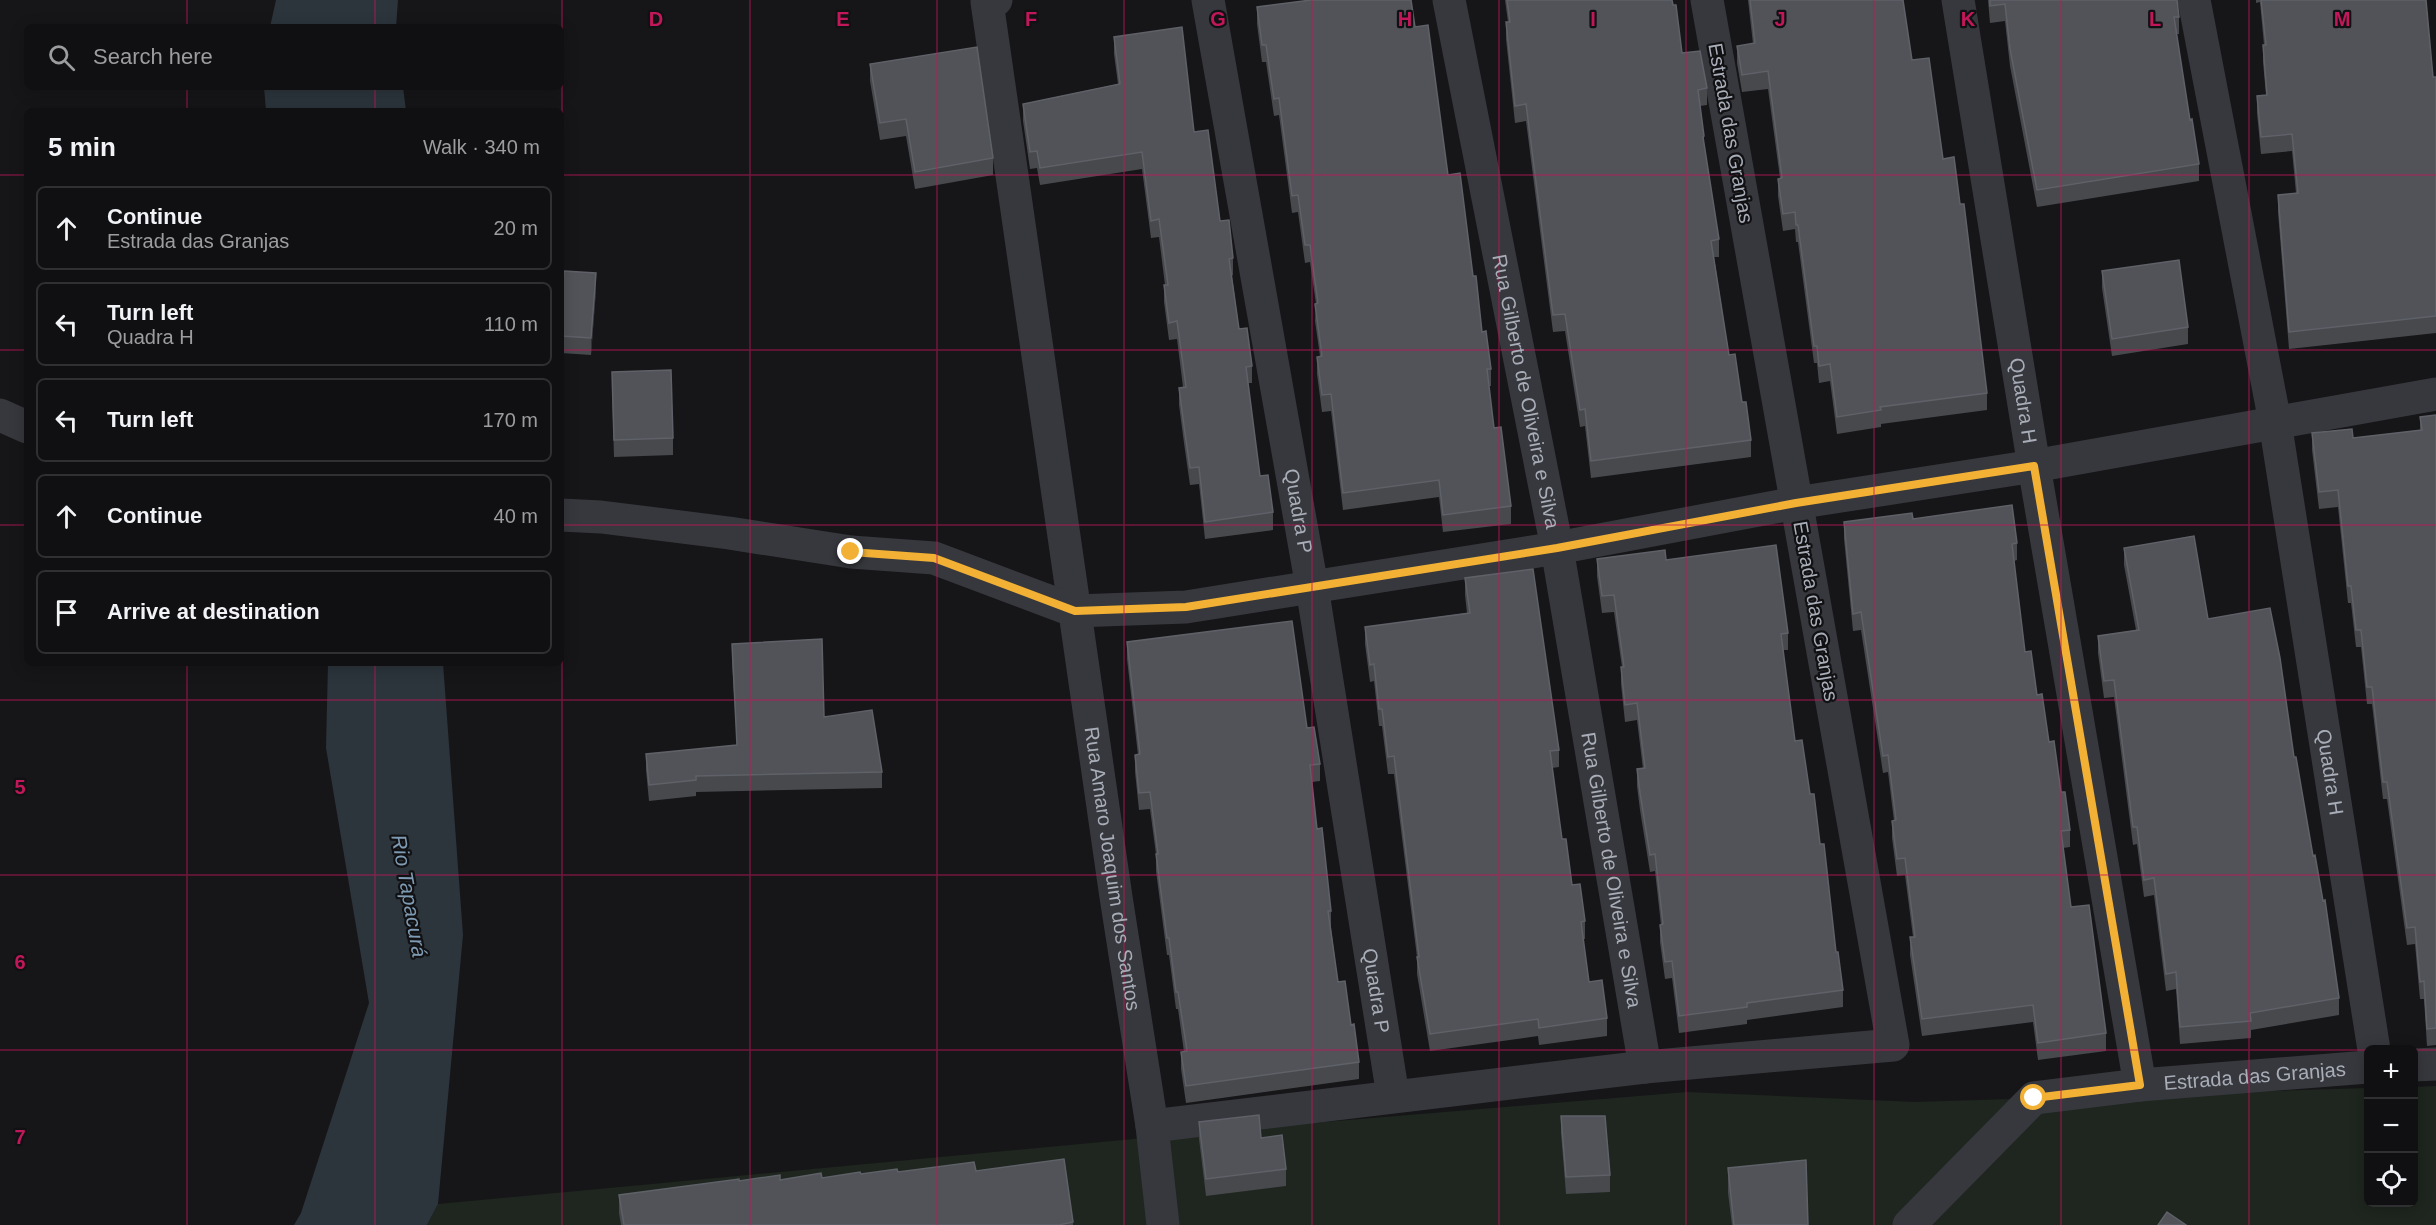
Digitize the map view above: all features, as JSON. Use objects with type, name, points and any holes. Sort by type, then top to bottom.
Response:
[{"type":"street","name":"Quadra P","points":[[1208,0],[1312,587],[1393,1096]]},
{"type":"street","name":"Rua Gilberto de Oliveira e Silva","points":[[1449,0],[1557,548],[1645,1067]]},
{"type":"street","name":"Estrada das Granjas","points":[[1645,1067],[1893,1045],[1707,0]]},
{"type":"street","name":"Quadra H","points":[[1958,0],[2034,466],[2140,1085]]},
{"type":"street","name":"Quadra H","points":[[2194,0],[2275,422],[2373,1045]]},
{"type":"street","name":"Rua Amaro Joaquim dos Santos","points":[[992,1],[1075,611],[1152,1126],[1163,1225]]},
{"type":"street","points":[[564,515],[601,517],[718,531],[851,552],[934,558],[1075,611],[1186,607],[1557,548],[1796,503],[2034,466],[2436,394]]},
{"type":"street","points":[[0,415],[24,426]]},
{"type":"street","points":[[2418,1065],[2436,1064]]},
{"type":"street","points":[[1152,1126],[1645,1067]]},
{"type":"street","name":"Estrada das Granjas","points":[[1909,1225],[2034,1098],[2140,1085],[2364,1067]]},
{"type":"shaded area","points":[[2436,1086],[2436,1225],[427,1225],[438,1204],[1240,1129],[1687,1092],[1915,1102],[2364,1088],[2364,1207],[2418,1207],[2418,1087]]},
{"type":"water","points":[[276,0],[398,0],[396,24],[271,24]]},
{"type":"water","points":[[264,90],[403,90],[406,108],[266,108]]},
{"type":"water","name":"Rio Tapacurá","points":[[328,666],[443,666],[463,935],[438,1204],[427,1225],[294,1225],[301,1213],[369,1003],[326,748]]},
{"type":"building","points":[[1311,0],[1411,0],[1415,27],[1428,25],[1448,175],[1460,173],[1482,332],[1486,331],[1491,369],[1487,369],[1494,428],[1501,427],[1511,506],[1443,515],[1439,480],[1343,493],[1331,394],[1322,395],[1317,357],[1322,356],[1315,304],[1318,303],[1310,245],[1305,245],[1298,195],[1292,196],[1279,98],[1274,99],[1266,45],[1262,45],[1257,7]]},
{"type":"building","points":[[1507,0],[1672,0],[1673,5],[1676,5],[1682,53],[1700,51],[1707,88],[1698,90],[1719,239],[1711,241],[1729,355],[1735,354],[1742,402],[1746,402],[1751,440],[1591,461],[1585,409],[1580,410],[1565,314],[1553,315],[1526,104],[1515,106],[1506,22],[1510,22]]},
{"type":"building","points":[[1750,0],[1903,0],[1912,60],[1929,58],[1943,159],[1954,157],[1960,204],[1964,204],[1987,393],[1880,407],[1881,410],[1837,417],[1830,364],[1819,366],[1817,346],[1814,346],[1795,212],[1783,214],[1778,179],[1782,178],[1768,71],[1742,75],[1737,46],[1755,43]]},
{"type":"building","points":[[1990,0],[2177,0],[2179,17],[2174,17],[2199,164],[2037,190],[2010,49],[2005,4],[1990,6]]},
{"type":"building","points":[[2261,0],[2426,0],[2433,77],[2436,77],[2436,316],[2289,332],[2278,195],[2298,193],[2292,134],[2261,137],[2257,96],[2267,95],[2263,45],[2266,45]]},
{"type":"building","points":[[1182,27],[1194,132],[1208,130],[1220,221],[1229,220],[1233,258],[1229,259],[1239,329],[1247,328],[1252,366],[1246,367],[1260,476],[1268,475],[1273,512],[1205,522],[1199,467],[1190,468],[1184,426],[1179,388],[1186,387],[1177,321],[1169,323],[1164,285],[1168,285],[1159,219],[1151,221],[1142,152],[1040,168],[1037,151],[1030,152],[1023,104],[1120,84],[1114,37]]},
{"type":"building","points":[[977,47],[993,158],[915,172],[906,119],[880,123],[870,64]]},
{"type":"building","points":[[2179,260],[2188,327],[2112,339],[2102,271]]},
{"type":"building","points":[[564,271],[596,273],[591,338],[564,336]]},
{"type":"building","points":[[671,370],[673,438],[614,440],[612,372]]},
{"type":"building","points":[[2436,415],[2436,1028],[2427,1029],[2424,981],[2420,982],[2415,927],[2407,928],[2387,782],[2383,782],[2372,687],[2367,687],[2361,630],[2356,630],[2351,586],[2348,586],[2338,490],[2319,492],[2312,433],[2352,429],[2353,438],[2422,430],[2420,417]]},
{"type":"building","points":[[2012,505],[2017,543],[2012,544],[2025,652],[2031,651],[2037,695],[2042,694],[2049,742],[2054,741],[2061,792],[2065,792],[2070,830],[2061,831],[2071,907],[2089,905],[2106,1033],[2038,1043],[2033,1005],[1922,1019],[1910,937],[1915,937],[1905,858],[1897,859],[1892,821],[1896,820],[1888,755],[1883,756],[1861,612],[1853,614],[1844,522],[1912,513],[1913,519]]},
{"type":"building","points":[[2194,536],[2208,619],[2270,608],[2280,658],[2294,757],[2296,757],[2313,856],[2315,855],[2323,901],[2325,900],[2339,998],[2250,1013],[2251,1021],[2180,1027],[2176,972],[2166,974],[2154,878],[2144,880],[2137,827],[2133,827],[2114,680],[2104,681],[2098,636],[2139,630],[2124,548]]},
{"type":"building","points":[[1776,545],[1788,633],[1781,634],[1795,741],[1802,740],[1810,794],[1814,794],[1820,844],[1824,844],[1836,952],[1838,952],[1843,990],[1747,1003],[1747,1007],[1679,1016],[1672,961],[1665,962],[1655,854],[1650,855],[1640,793],[1637,769],[1645,768],[1637,703],[1625,705],[1621,667],[1624,667],[1614,595],[1602,596],[1597,559],[1665,550],[1666,560]]},
{"type":"building","points":[[1533,569],[1559,750],[1550,751],[1562,839],[1566,839],[1572,885],[1580,884],[1585,921],[1581,922],[1589,982],[1602,980],[1607,1018],[1539,1028],[1538,1019],[1430,1034],[1417,957],[1419,957],[1394,756],[1388,757],[1382,709],[1379,709],[1374,664],[1370,665],[1365,627],[1470,613],[1465,578]]},
{"type":"building","points":[[1292,621],[1307,728],[1314,727],[1320,764],[1310,765],[1317,829],[1322,828],[1331,911],[1328,911],[1338,982],[1345,981],[1359,1062],[1186,1086],[1181,1052],[1187,1051],[1169,938],[1167,938],[1150,792],[1139,793],[1135,755],[1140,754],[1127,642]]},
{"type":"building","points":[[822,639],[824,717],[872,710],[882,772],[696,776],[696,780],[649,785],[646,754],[737,745],[732,644]]},
{"type":"building","points":[[1259,1115],[1261,1138],[1282,1135],[1286,1169],[1206,1179],[1199,1122]]},
{"type":"building","points":[[1561,1116],[1605,1116],[1610,1175],[1566,1177]]},
{"type":"building","points":[[1064,1159],[1073,1222],[1059,1225],[624,1225],[619,1195],[780,1175],[780,1180],[821,1173],[822,1178],[897,1169],[898,1172],[974,1162],[976,1171]]},
{"type":"building","points":[[1806,1160],[1808,1225],[1734,1225],[1728,1168]]},
{"type":"building","points":[[2167,1212],[2186,1225],[2158,1225]]},
{"type":"route","points":[[851,552],[934,558],[1075,611],[1186,607],[1557,548],[1796,503],[2034,466],[2140,1085],[2034,1098]]}]
